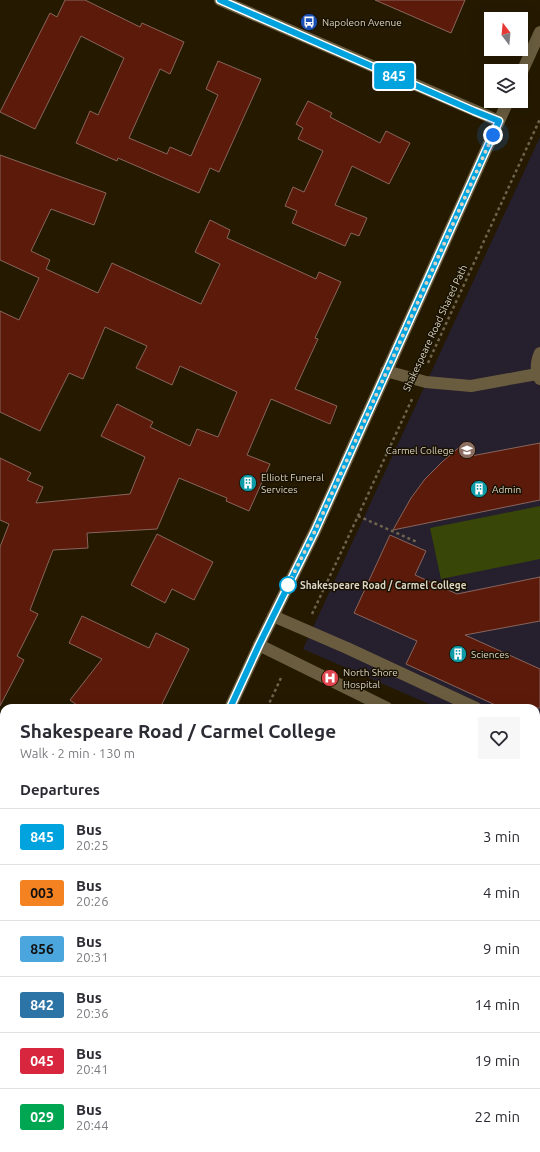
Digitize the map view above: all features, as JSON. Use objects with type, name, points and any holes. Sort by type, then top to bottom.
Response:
[{"type":"main road","points":[[220,0],[499,121]]},
{"type":"main road","points":[[526,64],[540,32]]},
{"type":"main road","points":[[232,704],[315,531],[505,108]]},
{"type":"main road","points":[[386,371],[426,382],[471,386],[539,376],[536,366],[540,353]]},
{"type":"main road","points":[[273,616],[467,704]]},
{"type":"main road","points":[[259,645],[379,704]]},
{"type":"path","name":"Shakespeare Road Shared Path","points":[[345,544],[540,119]]},
{"type":"path","points":[[358,516],[417,542]]},
{"type":"shaded area","name":"Carmel College","points":[[540,137],[540,704],[429,704],[303,649]]},
{"type":"green space","points":[[540,506],[540,559],[441,579],[430,528]]},
{"type":"building","points":[[65,0],[85,0],[140,27],[142,23],[184,42],[170,74],[160,69],[129,138],[167,154],[170,147],[191,156],[218,95],[206,89],[218,61],[261,79],[219,172],[210,168],[199,193],[118,158],[117,161],[76,143],[90,111],[98,115],[124,58],[81,36],[35,129],[0,112],[50,13],[57,17]]},
{"type":"building","points":[[375,0],[465,0],[451,33]]},
{"type":"building","points":[[308,101],[332,113],[330,117],[380,143],[386,131],[410,143],[389,184],[352,166],[335,205],[367,218],[359,236],[351,233],[345,246],[292,223],[297,211],[285,206],[293,187],[304,192],[323,151],[298,139],[303,128],[296,124]]},
{"type":"building","points":[[0,155],[106,193],[94,225],[51,209],[31,251],[50,260],[46,269],[98,293],[112,263],[201,304],[220,264],[195,252],[210,220],[230,230],[227,238],[316,279],[319,272],[341,282],[315,338],[318,339],[295,389],[337,406],[330,424],[271,399],[247,455],[270,464],[249,511],[226,501],[227,498],[179,478],[157,529],[87,533],[88,548],[53,550],[30,610],[38,614],[17,656],[24,660],[1,704],[0,547],[9,524],[0,520],[0,458],[31,473],[27,480],[43,487],[36,503],[130,494],[145,457],[101,436],[117,404],[153,422],[150,427],[190,446],[197,429],[218,437],[237,392],[180,366],[172,385],[136,368],[147,346],[105,327],[83,379],[69,373],[40,431],[0,412],[0,311],[19,320],[39,278],[0,260]]},
{"type":"building","name":"Admin","points":[[540,443],[540,500],[393,530],[411,498],[425,479],[463,444],[466,457]]},
{"type":"building","points":[[157,534],[213,562],[194,600],[172,589],[165,603],[131,585]]},
{"type":"building","points":[[390,535],[426,551],[415,575],[457,594],[540,577],[540,621],[465,635],[540,669],[540,704],[493,704],[406,664],[417,641],[354,613]]},
{"type":"building","points":[[82,616],[149,648],[156,633],[189,649],[162,704],[76,704],[70,700],[102,659],[69,643]]},
{"type":"bus line","name":"845","points":[[220,0],[499,121],[315,531],[232,704]]},
{"type":"place","name":"Napoleon Avenue","points":[[309,22]]},
{"type":"place","name":"Carmel College","points":[[467,450]]},
{"type":"place","name":"Elliott Funeral Services","points":[[248,483]]},
{"type":"place","name":"Admin","points":[[479,489]]},
{"type":"place","name":"Shakespeare Road / Carmel College","points":[[288,585]]},
{"type":"place","name":"Sciences","points":[[458,654]]},
{"type":"place","name":"North Shore Hospital","points":[[330,678]]},
{"type":"route","points":[[288,585],[285,591],[315,531],[493,135]]}]
